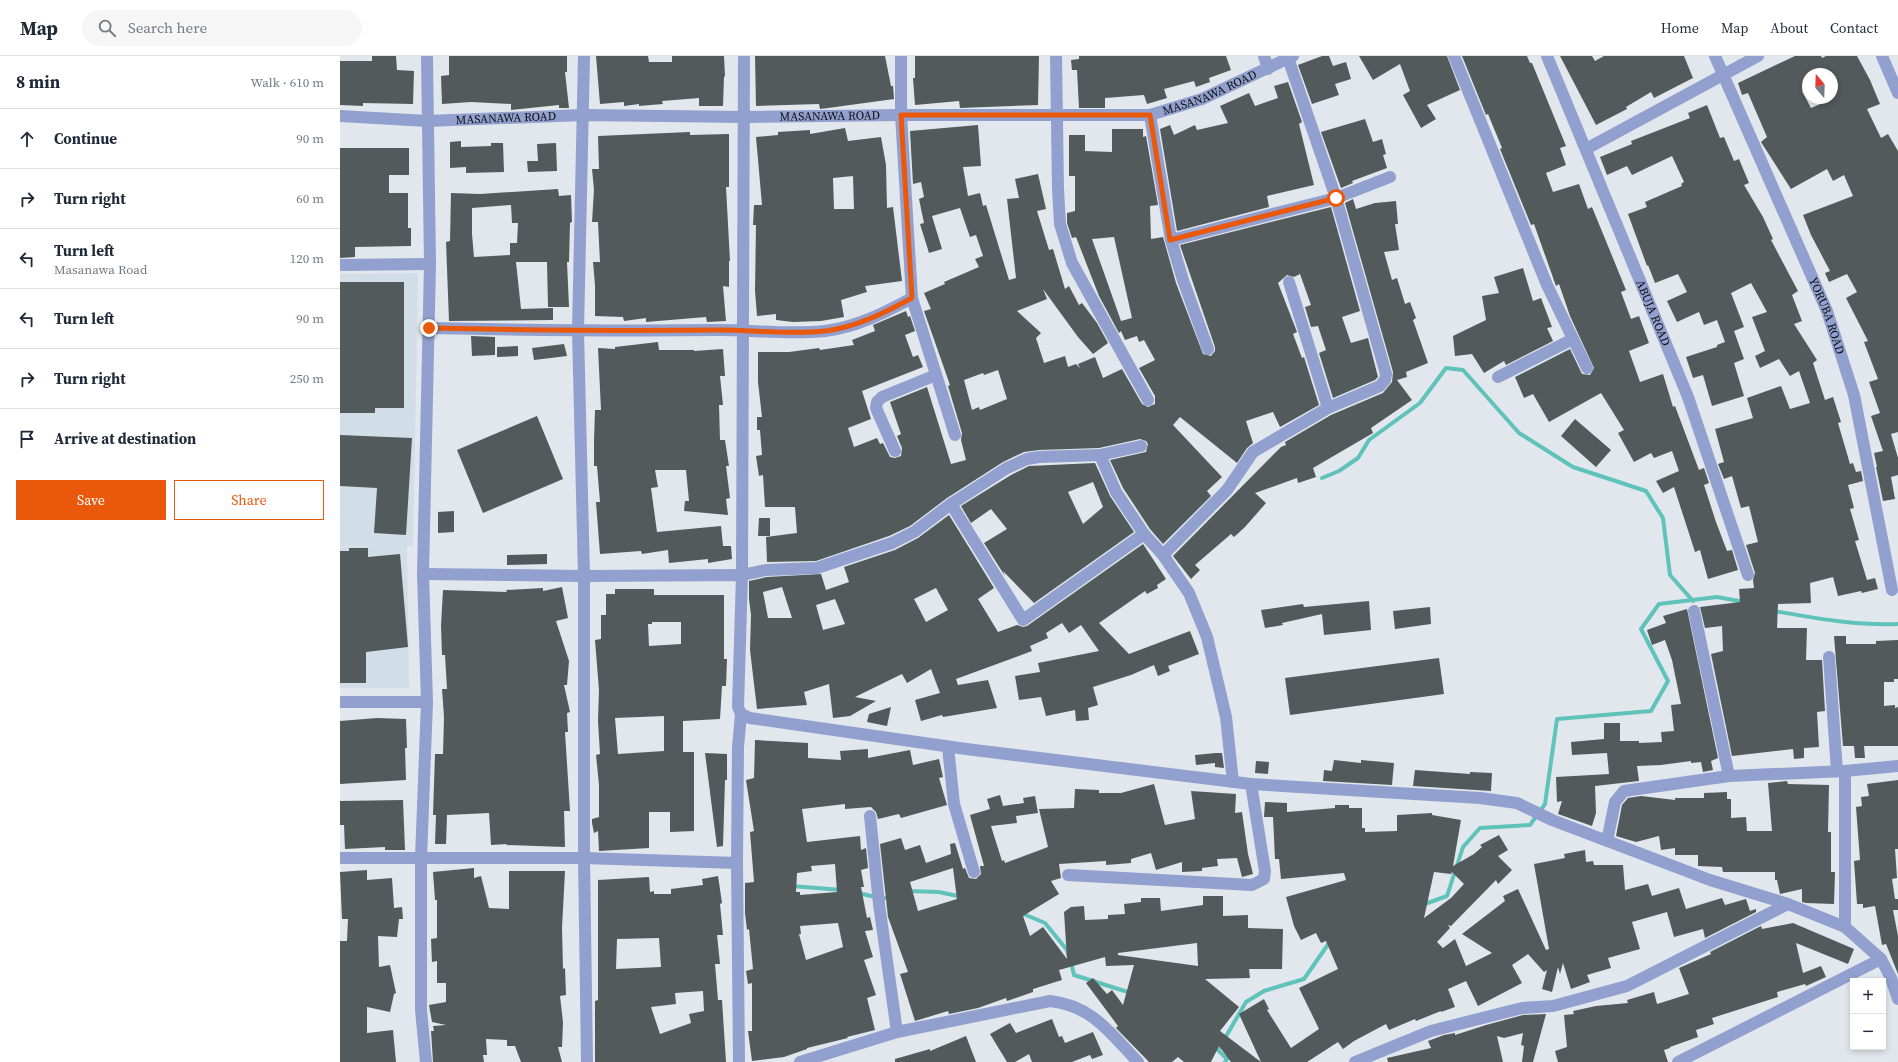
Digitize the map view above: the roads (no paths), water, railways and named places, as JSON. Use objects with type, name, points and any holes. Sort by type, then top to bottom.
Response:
[{"type":"street","points":[[426,1062],[420,1010],[421,858],[427,702],[423,574],[430,264],[427,56]]},
{"type":"street","points":[[584,56],[578,331],[584,576],[584,858],[587,1062]]},
{"type":"street","points":[[739,1062],[737,863],[738,747],[741,714],[738,707],[742,575],[744,56]]},
{"type":"street","points":[[901,56],[901,115],[912,298],[955,435]]},
{"type":"street","points":[[1056,56],[1056,116],[1060,224],[1072,264],[1148,400]]},
{"type":"street","points":[[1264,56],[1268,69]]},
{"type":"street","points":[[1454,56],[1548,284],[1587,368]]},
{"type":"street","name":"ABUJA ROAD","points":[[1547,56],[1688,397],[1748,575]]},
{"type":"street","name":"YORUBA ROAD","points":[[1716,56],[1827,311],[1854,395],[1892,590]]},
{"type":"street","points":[[1586,149],[1724,76],[1758,56]]},
{"type":"street","points":[[1882,56],[1898,93]]},
{"type":"street","points":[[1163,554],[1227,490],[1253,452],[1328,408],[1380,386],[1385,380],[1386,374],[1336,198],[1290,57]]},
{"type":"street","name":"MASANAWA ROAD","points":[[340,116],[428,121],[583,115],[744,117],[901,115],[1150,115],[1202,99],[1268,69],[1290,57]]},
{"type":"street","points":[[1150,115],[1170,240],[1208,349]]},
{"type":"street","points":[[1170,240],[1336,198],[1390,177]]},
{"type":"street","points":[[340,265],[430,264]]},
{"type":"street","points":[[1290,282],[1328,408]]},
{"type":"street","points":[[429,328],[578,331],[825,331],[849,326],[874,318],[912,298]]},
{"type":"street","points":[[1498,377],[1573,339]]},
{"type":"street","points":[[895,451],[876,408],[877,402],[882,397],[936,375]]},
{"type":"street","points":[[423,574],[584,576],[742,575],[766,570],[817,568],[855,557],[892,543],[914,532],[951,504],[1007,468],[1027,459],[1039,457],[1100,455],[1140,446]]},
{"type":"street","points":[[1100,455],[1116,492],[1144,534],[1163,554],[1189,593],[1207,637],[1226,717],[1233,782]]},
{"type":"street","points":[[951,504],[1023,620],[1144,534]]},
{"type":"street","points":[[1694,611],[1729,776]]},
{"type":"street","points":[[1829,657],[1841,771],[1845,927]]},
{"type":"street","points":[[340,702],[427,702]]},
{"type":"street","points":[[741,714],[750,718],[948,746],[1233,782],[1480,798],[1517,804],[1607,841],[1710,880],[1788,904],[1845,927],[1881,960],[1891,978],[1898,999]]},
{"type":"street","points":[[948,746],[954,804],[974,872]]},
{"type":"street","points":[[1607,841],[1615,802],[1624,791],[1729,776],[1841,771],[1898,766]]},
{"type":"street","points":[[1068,875],[1252,885],[1264,879],[1265,872],[1251,784]]},
{"type":"street","points":[[870,816],[878,897],[897,1032]]},
{"type":"street","points":[[340,858],[584,858],[737,863]]},
{"type":"street","points":[[1355,1062],[1431,1030],[1522,1008],[1553,1006],[1627,986],[1788,904]]},
{"type":"street","points":[[1678,1062],[1881,960]]},
{"type":"street","points":[[800,1062],[897,1032],[1050,1001],[1067,1003],[1094,1016],[1132,1060]]},
{"type":"waterway","points":[[1322,478],[1339,471],[1358,458],[1369,440],[1420,403],[1446,368],[1463,370],[1519,433],[1573,467],[1646,491],[1663,518],[1670,575],[1693,601]]},
{"type":"waterway","points":[[1422,905],[1447,896],[1463,847],[1480,828],[1530,825],[1545,804],[1557,719],[1651,711],[1668,681],[1641,629],[1659,604],[1717,597],[1744,602]]},
{"type":"waterway","points":[[1774,611],[1851,623],[1898,624]]},
{"type":"waterway","points":[[791,886],[842,890]]},
{"type":"waterway","points":[[907,891],[939,892],[962,897]]},
{"type":"waterway","points":[[859,893],[883,899],[891,896]]},
{"type":"waterway","points":[[1021,913],[1045,923],[1067,950],[1068,954]]},
{"type":"waterway","points":[[1213,1046],[1218,1050],[1246,1002],[1264,991],[1304,979],[1329,943],[1332,942]]},
{"type":"waterway","points":[[1071,962],[1074,975],[1131,993]]},
{"type":"waterway","points":[[1218,1050],[1227,1059],[1225,1062]]}]
